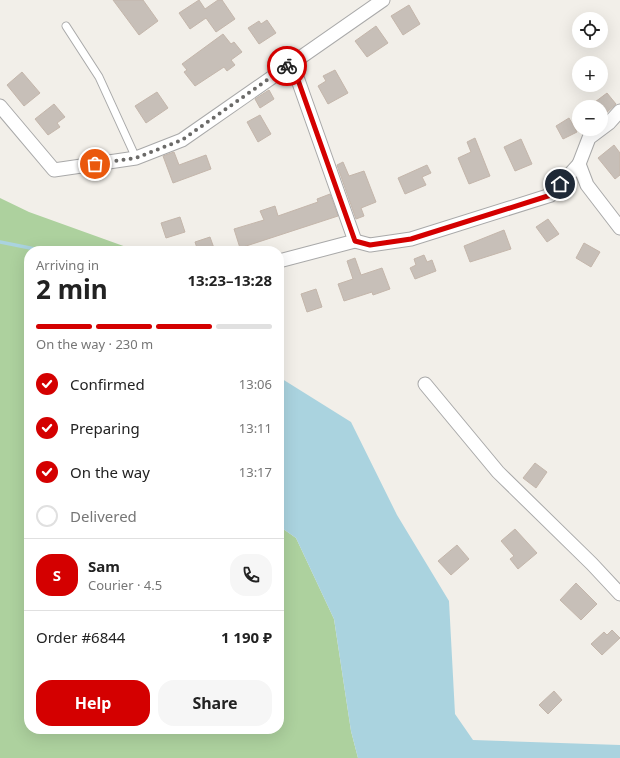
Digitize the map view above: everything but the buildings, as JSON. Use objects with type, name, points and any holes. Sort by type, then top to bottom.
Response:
[{"type":"street","points":[[0,106],[54,170],[136,158],[182,140],[382,0]]},
{"type":"street","points":[[292,63],[355,241]]},
{"type":"street","points":[[284,260],[355,241],[370,245],[411,239],[551,195],[579,164],[589,138],[609,123],[620,111]]},
{"type":"street","points":[[579,164],[587,184],[620,228]]},
{"type":"street","points":[[426,384],[498,472],[592,564],[620,594]]},
{"type":"lane","points":[[66,26],[99,77],[136,158]]},
{"type":"green space","points":[[0,198],[29,212],[123,246],[24,246],[24,734],[284,734],[284,530],[296,538],[334,619],[351,731],[358,758],[0,758]]},
{"type":"water","points":[[284,380],[351,422],[397,515],[449,601],[455,714],[473,740],[620,745],[620,758],[358,758],[351,731],[334,619],[296,538],[284,530]]},
{"type":"waterway","points":[[0,242],[24,247]]},
{"type":"way so far","points":[[95,164],[136,158],[182,140],[287,66]]},
{"type":"route","points":[[287,66],[292,63],[355,241],[370,245],[411,239],[551,195],[560,184]]}]
